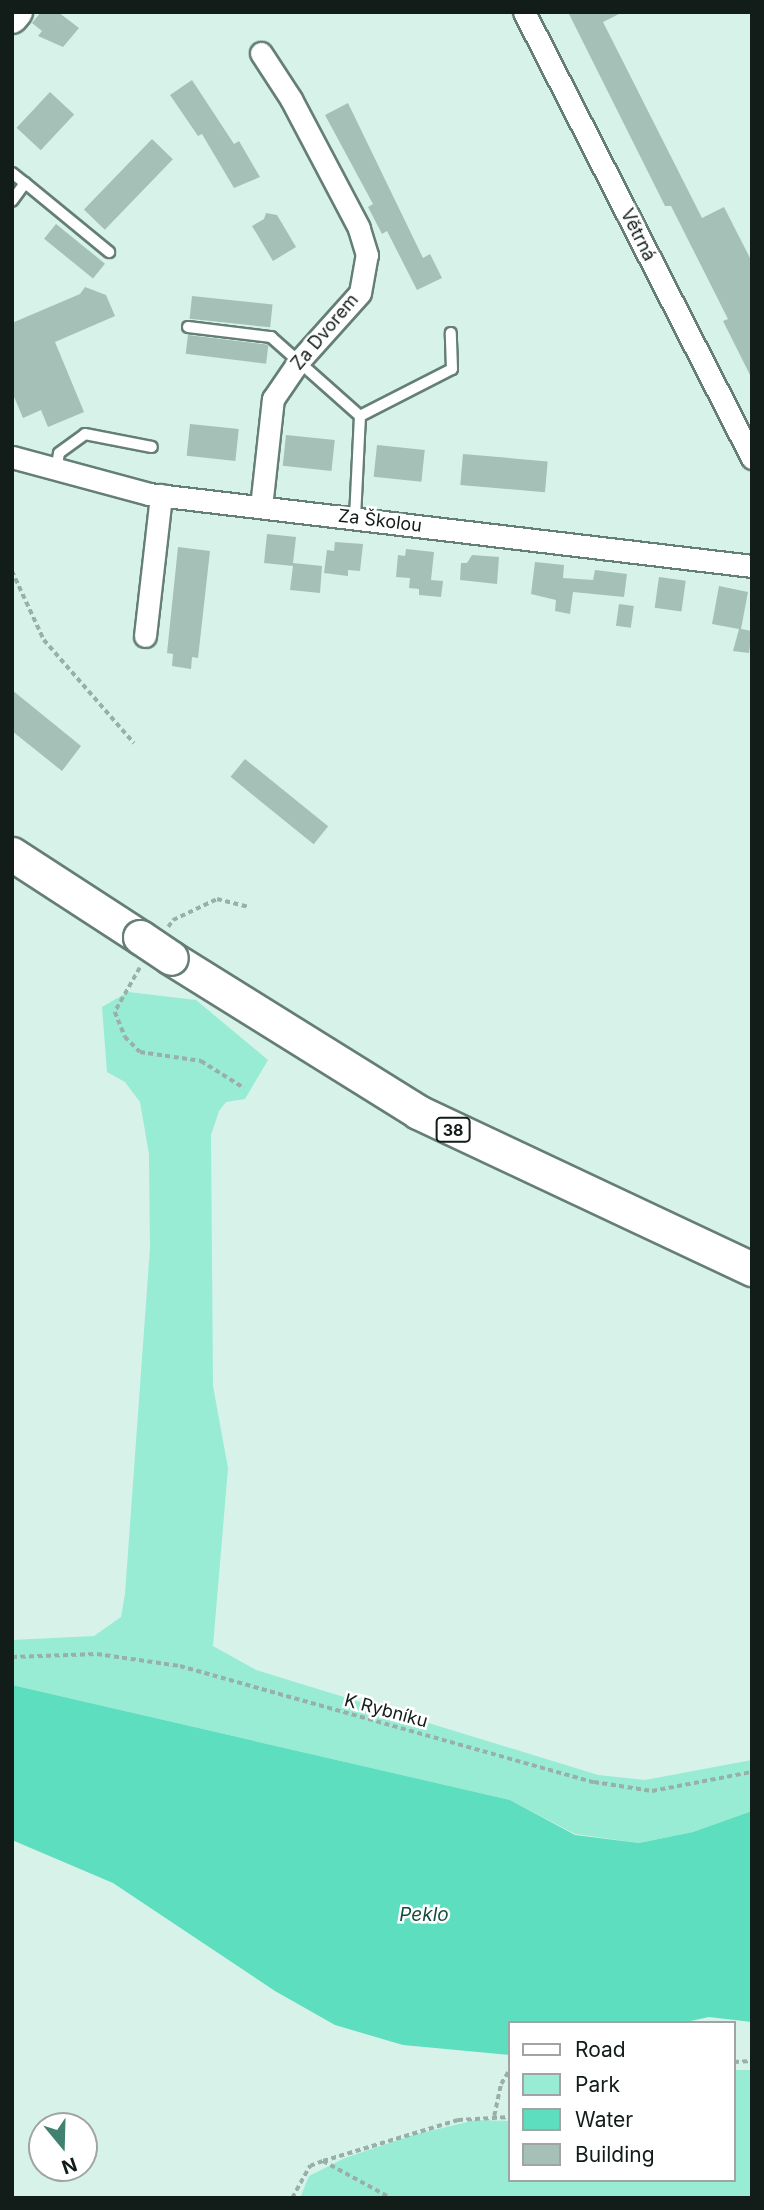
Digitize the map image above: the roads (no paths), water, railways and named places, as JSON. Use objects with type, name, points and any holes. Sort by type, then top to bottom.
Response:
[{"type":"main road","name":"38","points":[[12,853],[418,1112],[752,1269]]},
{"type":"street","points":[[12,18],[16,12]]},
{"type":"street","name":"Větrná","points":[[524,12],[752,458]]},
{"type":"street","name":"Za Dvorem","points":[[261,53],[291,99],[359,228],[367,255],[360,293],[299,361],[273,399],[261,507]]},
{"type":"street","name":"Za Školou","points":[[12,457],[161,495],[752,566]]},
{"type":"street","points":[[145,636],[161,495]]},
{"type":"lane","points":[[12,173],[109,252]]},
{"type":"lane","points":[[12,201],[25,183]]},
{"type":"lane","points":[[188,327],[271,337],[360,416]]},
{"type":"lane","points":[[360,416],[452,369],[451,332]]},
{"type":"lane","points":[[355,518],[360,416]]},
{"type":"lane","points":[[56,470],[59,453],[85,434],[152,447]]},
{"type":"water","name":"Peklo","points":[[12,1685],[510,1800],[575,1835],[639,1843],[693,1832],[752,1811],[752,2022],[709,2017],[690,2021],[508,2021],[508,2055],[403,2045],[335,2025],[275,1991],[113,1883],[12,1840]]}]
